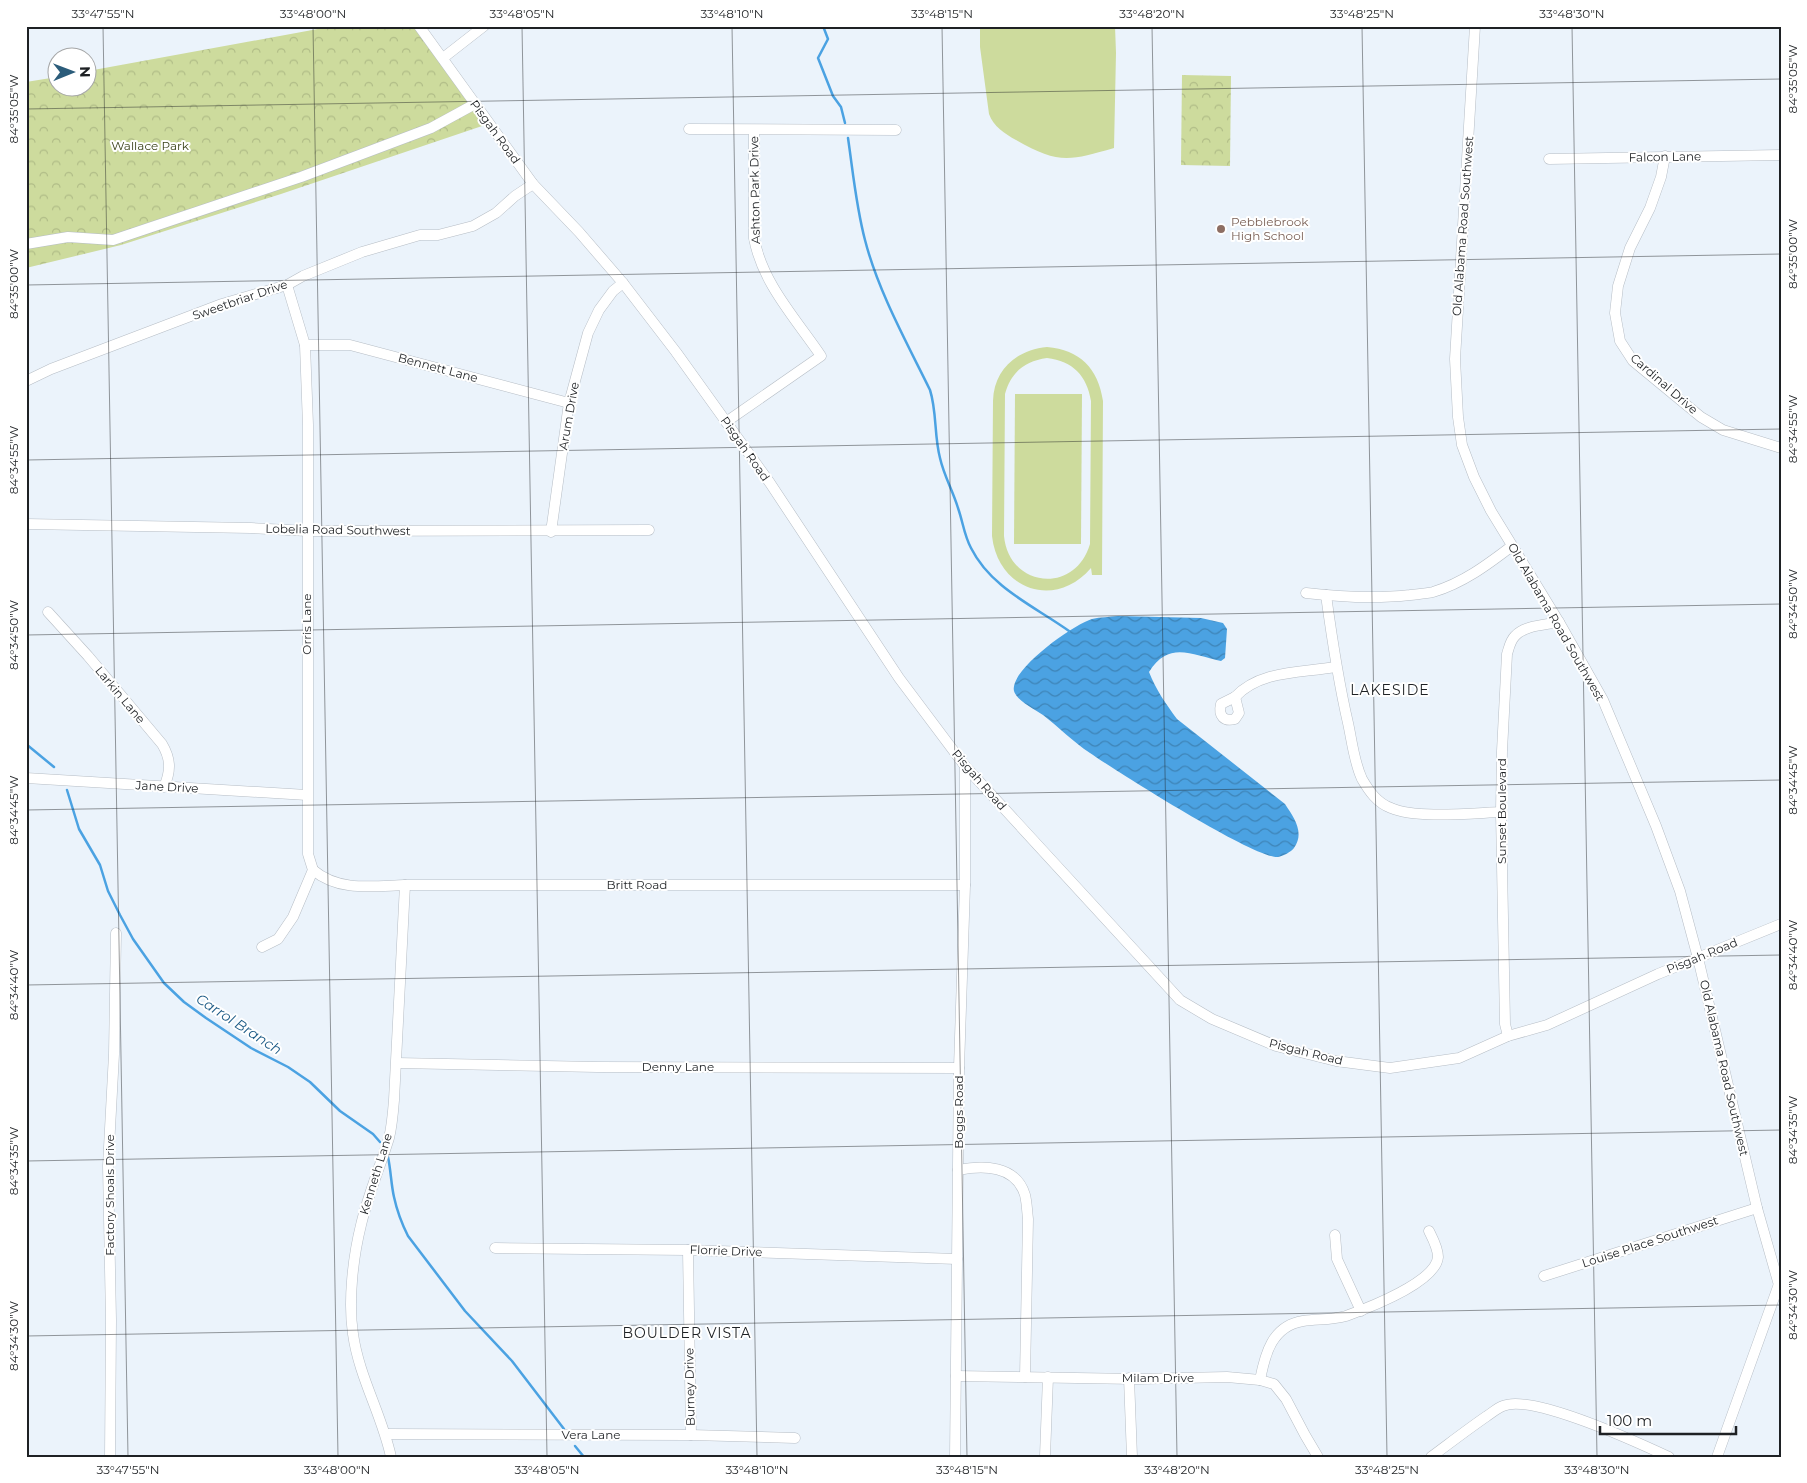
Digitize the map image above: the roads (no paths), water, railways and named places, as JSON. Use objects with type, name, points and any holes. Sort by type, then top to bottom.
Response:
[{"type":"street","name":"Pisgah Road","points":[[419,26],[533,184],[579,232],[623,283],[676,352],[775,492],[899,678],[965,766],[1180,1000],[1212,1019],[1276,1046],[1336,1061],[1390,1068],[1459,1058],[1508,1036],[1547,1025],[1658,974],[1781,924]]},
{"type":"street","points":[[443,58],[484,26]]},
{"type":"street","name":"Old Alabama Road Southwest","points":[[1475,26],[1455,349],[1458,417],[1465,453],[1491,512],[1559,622],[1603,700],[1624,748],[1680,891],[1698,958],[1757,1208],[1780,1286]]},
{"type":"street","points":[[26,244],[68,237],[113,240],[300,178],[431,128],[475,104]]},
{"type":"street","points":[[689,129],[896,130]]},
{"type":"street","name":"Ashton Park Drive","points":[[726,422],[822,356],[768,279],[756,250],[754,238],[754,130]]},
{"type":"street","name":"Falcon Lane","points":[[1549,159],[1781,155]]},
{"type":"street","name":"Cardinal Drive","points":[[1665,156],[1661,177],[1653,200],[1630,248],[1618,286],[1615,313],[1620,341],[1633,361],[1701,417],[1723,430],[1781,448]]},
{"type":"street","name":"Sweetbriar Drive","points":[[26,381],[50,369],[222,304],[287,285],[303,276],[362,252],[420,234],[438,235],[473,226],[496,213],[515,196],[533,184]]},
{"type":"street","name":"Arum Drive","points":[[551,532],[569,403],[588,333],[599,310],[613,291],[623,283]]},
{"type":"street","name":"Orris Lane","points":[[287,285],[305,345],[308,425],[307,795],[308,854],[313,870]]},
{"type":"street","name":"Bennett Lane","points":[[305,345],[350,345],[569,403]]},
{"type":"street","name":"Lobelia Road Southwest","points":[[26,524],[251,528],[308,531],[551,532],[649,530]]},
{"type":"street","points":[[1306,593],[1342,597],[1431,593],[1483,569],[1512,546]]},
{"type":"street","points":[[1326,595],[1335,667],[1361,776],[1368,788],[1380,802],[1391,808],[1412,812],[1433,814],[1501,812]]},
{"type":"street","name":"Larkin Lane","points":[[48,612],[88,656],[162,744],[167,753],[170,767],[164,787]]},
{"type":"street","name":"Sunset Boulevard","points":[[1508,1036],[1505,1024],[1501,812],[1507,654],[1515,635],[1522,631],[1559,622]]},
{"type":"street","points":[[1235,697],[1243,688],[1280,674],[1335,667]]},
{"type":"street","name":"Boggs Road","points":[[955,1457],[959,1068],[965,885],[965,766]]},
{"type":"street","name":"Jane Drive","points":[[26,778],[307,795]]},
{"type":"street","points":[[262,947],[278,939],[293,917],[313,870]]},
{"type":"street","name":"Britt Road","points":[[313,870],[324,879],[350,886],[965,885]]},
{"type":"street","name":"Kenneth Lane","points":[[391,1457],[386,1434],[370,1395],[355,1348],[352,1332],[352,1293],[354,1261],[360,1225],[389,1136],[394,1100],[405,885]]},
{"type":"street","name":"Factory Shoals Drive","points":[[110,1457],[111,1320],[108,1166],[114,1054],[116,933]]},
{"type":"street","name":"Denny Lane","points":[[397,1063],[598,1067],[959,1068]]},
{"type":"street","points":[[958,1170],[984,1167],[1006,1171],[1021,1185],[1024,1194],[1028,1219],[1025,1377]]},
{"type":"street","name":"Louise Place Southwest","points":[[1544,1276],[1757,1208]]},
{"type":"street","points":[[1260,1380],[1265,1356],[1272,1342],[1280,1332],[1290,1325],[1302,1321],[1338,1319],[1361,1311],[1418,1283],[1429,1274],[1435,1266],[1438,1257],[1436,1244],[1429,1232]]},
{"type":"street","points":[[1335,1235],[1337,1259],[1361,1311]]},
{"type":"street","name":"Florrie Drive","points":[[495,1248],[688,1250],[957,1259]]},
{"type":"street","name":"Burney Drive","points":[[688,1250],[691,1434]]},
{"type":"street","points":[[1717,1457],[1780,1286]]},
{"type":"street","name":"Milam Drive","points":[[956,1376],[1227,1378],[1260,1380],[1274,1384],[1286,1399],[1318,1457]]},
{"type":"street","points":[[1044,1456],[1048,1377]]},
{"type":"street","points":[[1129,1378],[1132,1457]]},
{"type":"street","points":[[1432,1457],[1476,1423],[1504,1405],[1515,1404],[1563,1414],[1626,1437],[1668,1457]]},
{"type":"street","name":"Vera Lane","points":[[386,1434],[691,1434],[794,1438]]},
{"type":"water","points":[[1118,616],[1201,618],[1223,623],[1227,629],[1225,658],[1221,661],[1191,653],[1173,653],[1157,662],[1149,672],[1158,691],[1177,719],[1285,804],[1295,820],[1299,836],[1291,851],[1278,857],[1264,854],[1215,830],[1090,753],[1016,695],[1014,691],[1015,682],[1022,672],[1032,660],[1058,638],[1092,619]]},
{"type":"waterway","points":[[823,26],[828,39],[818,58],[833,96],[841,107],[845,123]]},
{"type":"waterway","points":[[848,138],[859,215],[865,240],[877,278],[930,390],[940,458],[971,548],[990,574],[1002,585],[1069,631]]},
{"type":"waterway","points":[[26,744],[54,767]]},
{"type":"waterway","name":"Carrol Branch","points":[[67,790],[79,829],[100,865],[108,891],[120,915],[133,939],[164,983],[184,1002],[206,1018],[251,1048],[288,1067],[310,1082],[340,1111],[373,1134],[380,1142]]},
{"type":"waterway","points":[[388,1157],[395,1202],[408,1236],[465,1311],[512,1361],[564,1429]]},
{"type":"waterway","points":[[575,1446],[584,1457]]},
{"type":"place","name":"Pebblebrook High School","points":[[1221,229]]},
{"type":"district","name":"LAKESIDE","points":[[1390,690]]},
{"type":"district","name":"BOULDER VISTA","points":[[687,1333]]},
{"type":"park label","name":"Wallace Park","points":[[150,146]]}]
